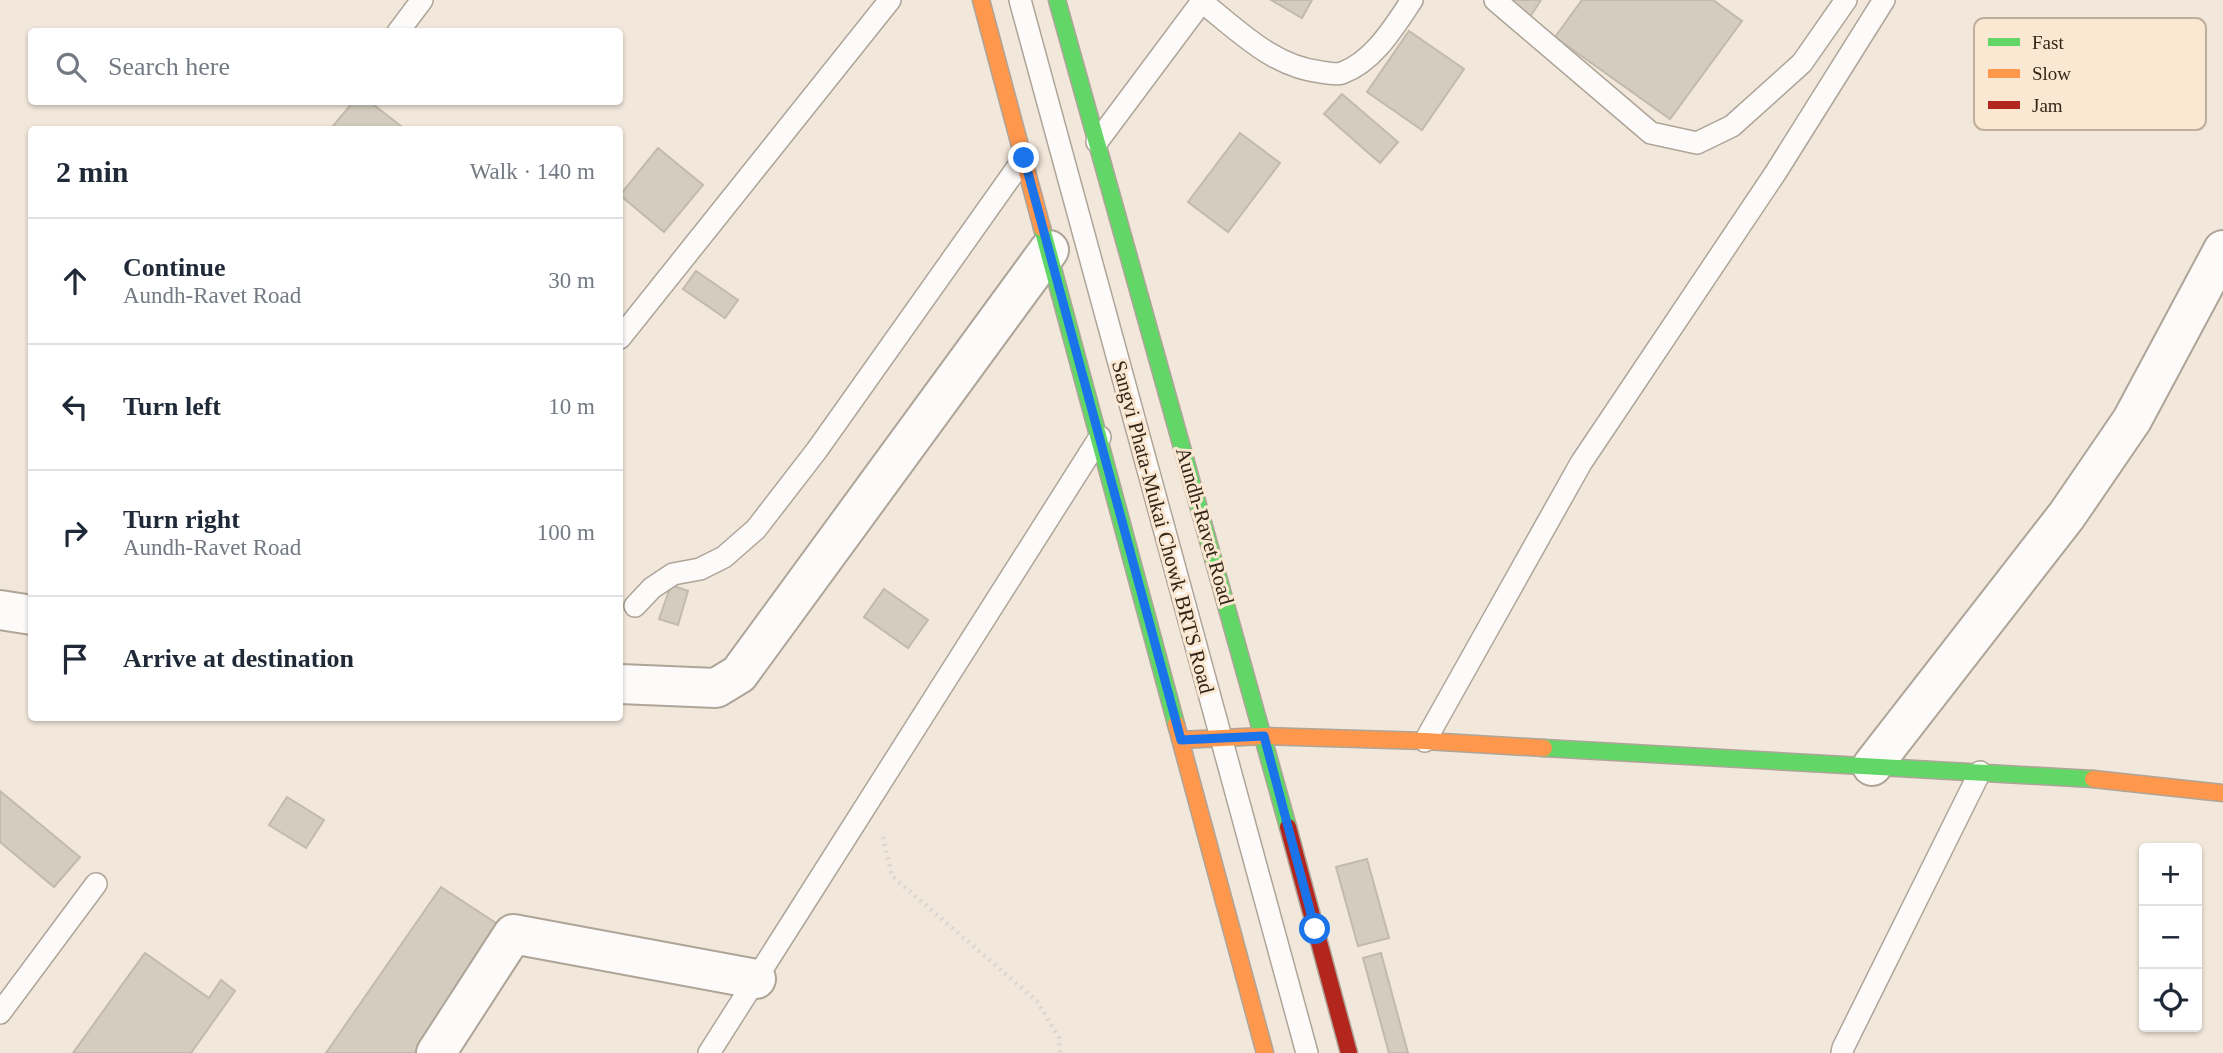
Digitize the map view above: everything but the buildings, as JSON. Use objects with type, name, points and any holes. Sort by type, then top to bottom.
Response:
[{"type":"main road","points":[[981,0],[1265,1053]]},
{"type":"main road","name":"Aundh-Ravet Road","points":[[1060,9],[1264,736],[1349,1053]]},
{"type":"main road","points":[[1181,740],[1264,736],[1425,741],[2114,780],[2223,793]]},
{"type":"street","points":[[623,684],[716,688],[739,674],[1049,250]]},
{"type":"street","points":[[1872,766],[2067,515],[2124,430],[2223,250]]},
{"type":"street","points":[[0,610],[28,614]]},
{"type":"street","points":[[436,1053],[513,934],[757,979]]},
{"type":"lane","points":[[401,28],[422,0]]},
{"type":"lane","points":[[623,334],[890,0]]},
{"type":"lane","name":"Sangvi Phata-Mukai Chowk BRTS Road","points":[[1020,0],[1307,1053]]},
{"type":"lane","points":[[1060,9],[1080,0]]},
{"type":"lane","points":[[1097,142],[1203,1],[1267,53],[1301,70],[1340,74],[1362,61],[1384,41],[1412,0]]},
{"type":"lane","points":[[1495,0],[1651,133],[1697,143],[1732,126],[1802,63],[1846,0]]},
{"type":"lane","points":[[1425,741],[1581,464],[1776,172],[1884,0]]},
{"type":"lane","points":[[635,606],[652,588],[673,574],[700,569],[724,557],[756,528],[817,450],[1024,158]]},
{"type":"lane","points":[[709,1053],[1100,437]]},
{"type":"lane","points":[[1842,1053],[1980,772]]},
{"type":"lane","points":[[0,1013],[96,884]]},
{"type":"path","points":[[878,787],[883,841],[892,876],[1037,1001],[1059,1038],[1060,1053]]},
{"type":"traffic: fast","points":[[1057,0],[1288,827]]},
{"type":"traffic: fast","points":[[1042,228],[1176,724]]},
{"type":"traffic: fast","points":[[1544,748],[2093,779]]},
{"type":"traffic: slow","points":[[981,0],[1042,228]]},
{"type":"traffic: slow","points":[[1176,724],[1265,1053]]},
{"type":"traffic: slow","points":[[1181,740],[1264,736],[1544,748]]},
{"type":"traffic: slow","points":[[2093,779],[2223,793]]},
{"type":"traffic: jam","points":[[1288,827],[1349,1053]]},
{"type":"route","points":[[1024,158],[1181,740],[1264,736],[1315,929]]}]
